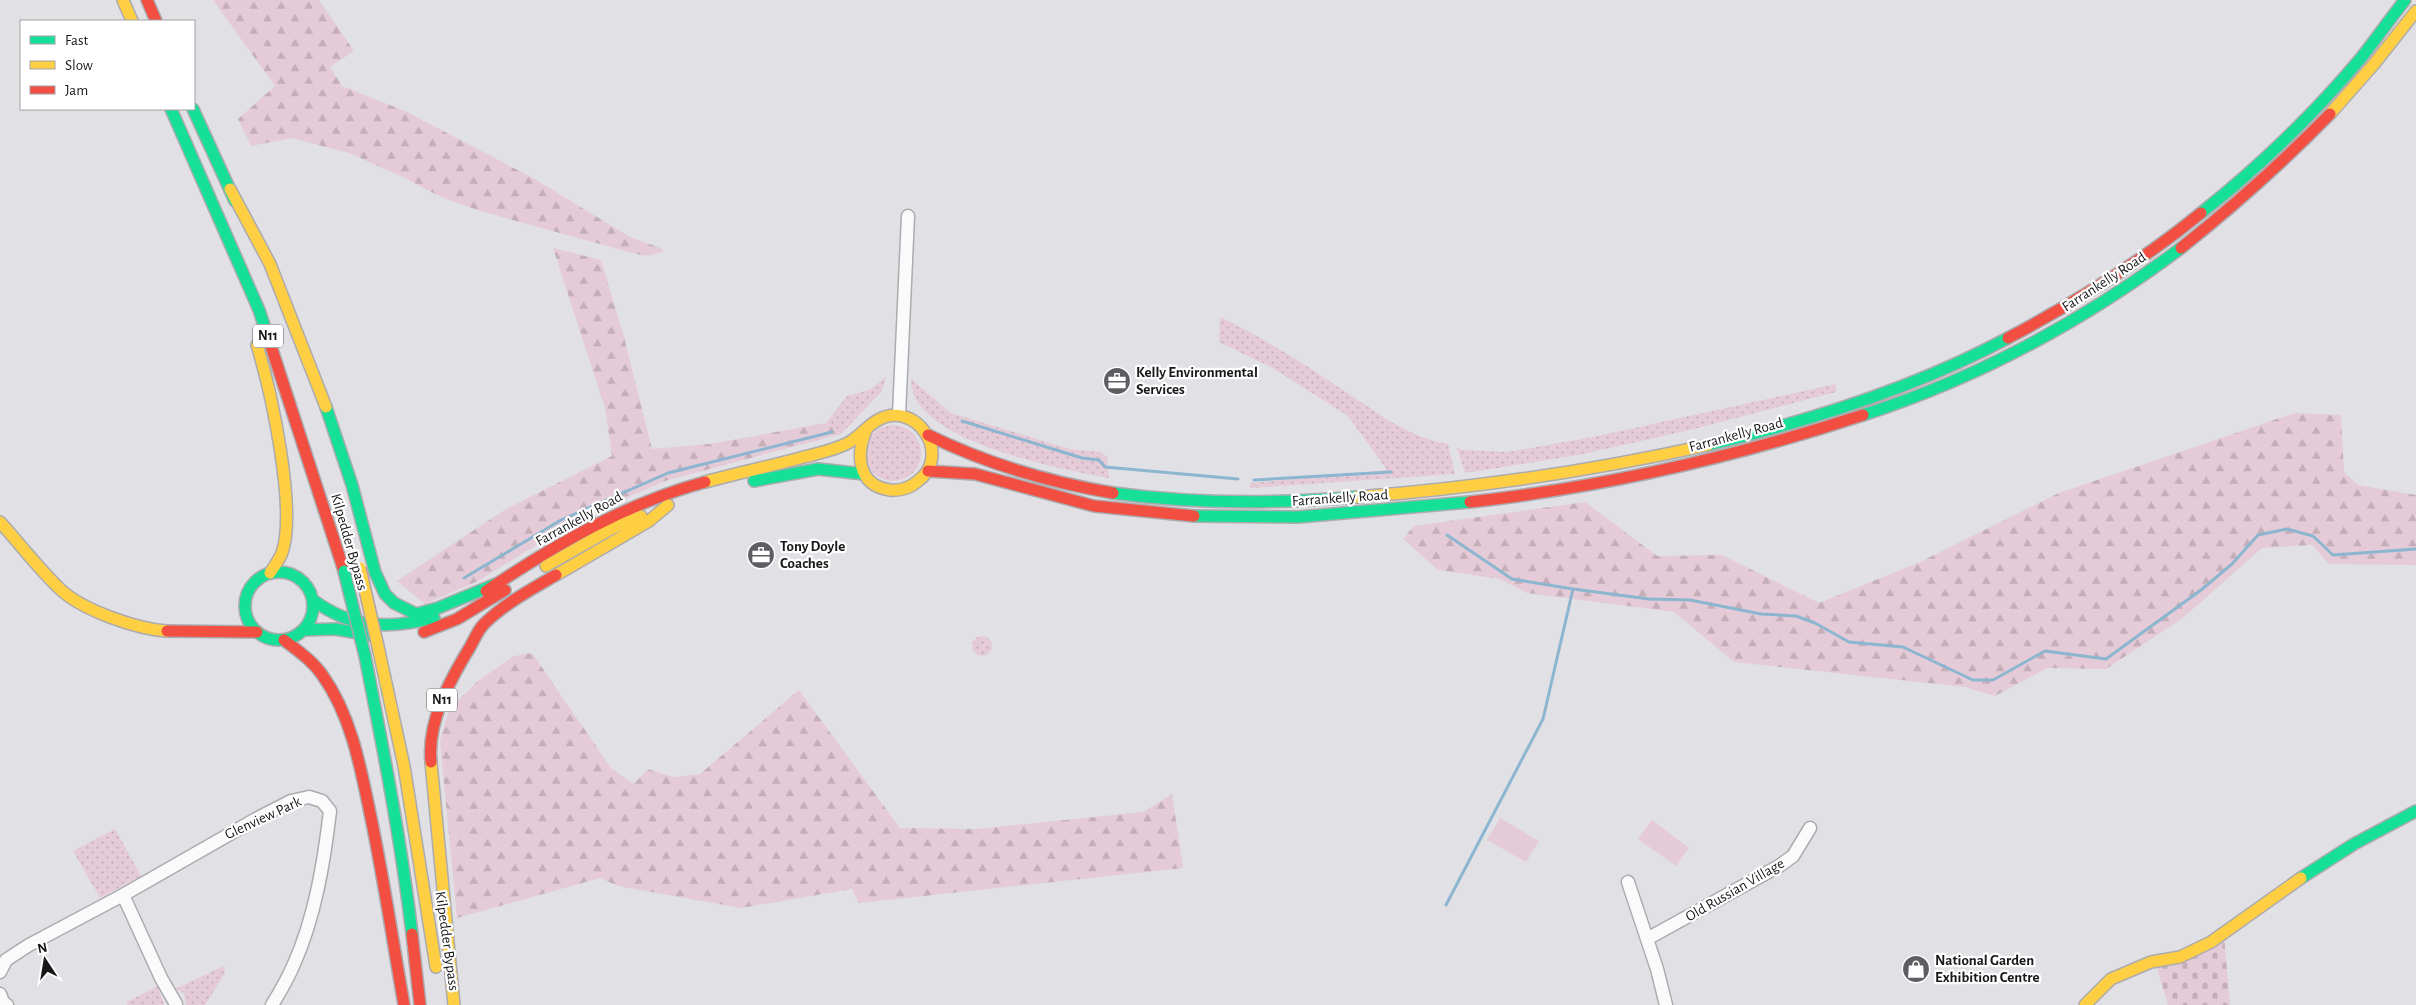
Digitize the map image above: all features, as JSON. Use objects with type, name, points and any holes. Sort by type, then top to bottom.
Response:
[{"type":"main road","points":[[122,0],[132,20]]},
{"type":"main road","points":[[147,0],[156,20]]},
{"type":"main road","name":"Farrankelly Road","points":[[928,435],[986,462],[1020,474],[1094,490],[1185,502],[1266,503],[1379,496],[1534,478],[1706,444],[1805,418],[1880,394],[2002,342],[2064,308],[2152,250],[2212,205],[2263,161],[2361,57],[2405,0]]},
{"type":"main road","name":"Farrankelly Road","points":[[928,471],[964,472],[1076,502],[1174,516],[1251,518],[1351,514],[1493,500],[1583,486],[1731,453],[1838,423],[1938,387],[2009,355],[2080,316],[2136,281],[2228,212],[2292,154],[2358,85],[2416,12]]},
{"type":"main road","name":"N11","points":[[170,110],[235,286]]},
{"type":"main road","name":"Kilpedder Bypass","points":[[170,110],[259,310],[301,433],[344,571],[386,763],[404,876],[420,1005]]},
{"type":"main road","name":"N11","points":[[193,110],[230,189],[272,292],[305,386]]},
{"type":"main road","name":"N11","points":[[230,189],[270,264],[324,400],[352,485],[374,572],[385,594],[394,603],[416,614],[438,608],[496,584]]},
{"type":"main road","name":"N11","points":[[253,333],[260,351],[279,443],[287,517],[282,553],[270,573]]},
{"type":"main road","points":[[899,415],[911,418],[921,425],[928,435],[932,446],[932,459],[928,471],[913,486],[893,490],[872,482],[864,474],[858,462],[857,450],[860,438],[876,420],[887,416],[899,415]]},
{"type":"main road","name":"Farrankelly Road","points":[[313,600],[336,616],[362,622],[412,624],[434,618],[475,598],[607,517],[694,484],[843,446],[867,428]]},
{"type":"main road","name":"Farrankelly Road","points":[[304,630],[335,629],[366,635],[396,636],[423,632],[457,619],[611,529],[668,505],[726,487],[818,468],[864,474]]},
{"type":"main road","name":"N11","points":[[454,1005],[430,753],[435,724],[448,683],[483,625],[528,591],[649,521],[668,505]]},
{"type":"main road","points":[[0,522],[61,590],[99,614],[149,630],[200,633],[257,632]]},
{"type":"main road","name":"Kilpedder Bypass","points":[[359,564],[404,766],[438,977]]},
{"type":"main road","points":[[270,573],[287,573],[302,580],[309,589],[314,610],[304,630],[295,637],[274,640],[257,632],[251,626],[245,610],[246,598],[251,587],[259,578],[270,573]]},
{"type":"main road","points":[[200,633],[218,626],[245,610]]},
{"type":"main road","points":[[284,640],[308,660],[322,675],[336,699],[356,744],[381,861],[404,1005]]},
{"type":"main road","points":[[2085,1005],[2111,979],[2150,962],[2180,957],[2211,942],[2286,887],[2354,844],[2416,810]]},
{"type":"street","points":[[899,415],[908,216]]},
{"type":"street","name":"Glenview Park","points":[[0,972],[6,960],[30,945],[123,895],[216,840],[291,802],[309,797],[322,801],[330,811],[316,892],[306,934],[294,964],[272,1005]]},
{"type":"street","name":"Old Russian Village","points":[[1647,939],[1779,866],[1793,856],[1810,828]]},
{"type":"street","points":[[1628,882],[1666,1005]]},
{"type":"street","points":[[123,895],[161,978],[176,1004]]},
{"type":"street","points":[[0,994],[3,1002],[7,1005]]},
{"type":"green space","points":[[213,0],[319,0],[354,51],[330,67],[342,86],[405,111],[533,178],[630,237],[663,249],[663,252],[646,256],[480,211],[441,197],[407,179],[349,153],[291,138],[251,146],[238,119],[275,86]]},
{"type":"green space","points":[[553,248],[601,260],[624,337],[652,449],[710,444],[826,423],[841,434],[665,481],[601,509],[554,534],[478,581],[425,604],[397,581],[506,509],[612,456],[605,408]]},
{"type":"green space","points":[[1220,317],[1281,350],[1391,422],[1418,435],[1448,444],[1455,474],[1250,488],[1250,483],[1387,470],[1348,416],[1273,368],[1219,342]]},
{"type":"green space","points":[[886,377],[882,391],[841,434],[826,423],[847,396],[869,390]]},
{"type":"green space","points":[[911,379],[951,413],[1069,449],[1100,452],[1107,457],[1109,478],[1025,459],[960,435],[934,419],[917,401]]},
{"type":"green space","points":[[1836,384],[1836,392],[1690,430],[1583,454],[1465,473],[1457,448],[1463,450],[1508,452],[1593,437]]},
{"type":"green space","points":[[2295,413],[2341,415],[2344,472],[2358,485],[2416,495],[2416,565],[2329,564],[2312,545],[2262,548],[2183,618],[2106,669],[2047,668],[1995,696],[1965,687],[1734,662],[1674,612],[1527,593],[1500,579],[1438,570],[1403,539],[1414,526],[1585,502],[1657,556],[1722,555],[1819,603],[1920,562],[2059,493]]},
{"type":"green space","points":[[887,425],[899,425],[909,429],[917,437],[921,453],[917,469],[909,477],[899,481],[887,481],[877,477],[869,469],[865,459],[865,447],[869,437],[877,429]]},
{"type":"green space","points":[[978,636],[986,636],[992,642],[992,650],[986,656],[978,656],[972,650],[972,642]]},
{"type":"green space","points":[[532,653],[611,768],[634,784],[648,769],[673,777],[700,774],[799,690],[900,828],[977,829],[1143,812],[1172,794],[1183,868],[859,903],[852,889],[741,908],[618,886],[600,878],[457,918],[440,741],[449,709],[478,681],[514,656]]},
{"type":"green space","points":[[1500,818],[1539,841],[1526,862],[1487,840]]},
{"type":"green space","points":[[1652,820],[1689,848],[1676,866],[1638,839]]},
{"type":"green space","points":[[115,829],[141,876],[100,898],[73,851]]},
{"type":"green space","points":[[2224,936],[2230,1005],[2168,1005],[2157,968]]},
{"type":"green space","points":[[224,966],[225,973],[205,1005],[186,1005],[184,993],[175,989]]},
{"type":"green space","points":[[158,986],[164,1005],[127,1005],[127,1002]]},
{"type":"waterway","points":[[962,421],[1082,458],[1099,460],[1105,467],[1238,479]]},
{"type":"waterway","points":[[464,578],[561,520],[668,473],[832,432]]},
{"type":"waterway","points":[[1254,480],[1391,472]]},
{"type":"waterway","points":[[1447,535],[1512,579],[1649,599],[1690,600],[1761,614],[1796,616],[1815,623],[1849,642],[1903,647],[1973,680],[1993,680],[2045,651],[2106,659],[2201,590],[2232,564],[2258,535],[2287,529],[2313,536],[2333,555],[2416,549]]},
{"type":"waterway","points":[[1446,905],[1543,719],[1573,589]]},
{"type":"traffic: fast","points":[[2201,213],[2244,177],[2305,120],[2361,58],[2405,0]]},
{"type":"traffic: fast","points":[[171,110],[259,310],[268,337]]},
{"type":"traffic: fast","points":[[193,110],[235,201]]},
{"type":"traffic: fast","points":[[1863,415],[1948,383],[2029,345],[2107,299],[2181,248]]},
{"type":"traffic: fast","points":[[1708,445],[1823,414],[1899,388],[1973,356],[2008,338]]},
{"type":"traffic: fast","points":[[326,407],[352,485],[375,572],[385,594],[394,603],[416,614],[438,608],[496,584]]},
{"type":"traffic: fast","points":[[754,481],[818,469],[864,474]]},
{"type":"traffic: fast","points":[[1113,493],[1143,497],[1235,502],[1357,497]]},
{"type":"traffic: fast","points":[[1194,516],[1298,517],[1470,502]]},
{"type":"traffic: fast","points":[[344,571],[365,656]]},
{"type":"traffic: fast","points":[[272,572],[286,572],[298,577],[308,587],[313,599],[313,606],[313,613],[308,625],[298,635],[286,640],[272,640],[260,635],[250,625],[245,613],[245,599],[250,587],[260,577],[272,572]]},
{"type":"traffic: fast","points":[[313,600],[342,617],[371,624],[401,624],[434,618]]},
{"type":"traffic: fast","points":[[304,630],[335,629],[370,635]]},
{"type":"traffic: fast","points":[[365,656],[397,829],[412,934]]},
{"type":"traffic: fast","points":[[2301,878],[2354,844],[2416,811]]},
{"type":"traffic: slow","points":[[123,0],[132,20]]},
{"type":"traffic: slow","points":[[2330,114],[2374,64],[2416,11]]},
{"type":"traffic: slow","points":[[230,189],[270,264],[326,407]]},
{"type":"traffic: slow","points":[[257,345],[275,419],[286,508],[286,533],[282,553],[270,573]]},
{"type":"traffic: slow","points":[[705,482],[838,448],[852,441],[870,425],[878,420],[892,416],[905,417],[917,423],[925,433],[931,445],[932,458],[928,470],[918,481],[902,489],[890,490],[879,487],[871,482],[865,475],[860,457],[863,438],[867,428]]},
{"type":"traffic: slow","points":[[1357,497],[1445,489],[1577,471],[1708,445]]},
{"type":"traffic: slow","points":[[556,575],[649,521],[668,505]]},
{"type":"traffic: slow","points":[[546,566],[611,529],[641,516]]},
{"type":"traffic: slow","points":[[0,522],[44,573],[70,597],[110,617],[140,627],[167,631]]},
{"type":"traffic: slow","points":[[360,568],[379,651]]},
{"type":"traffic: slow","points":[[379,651],[404,766],[436,967]]},
{"type":"traffic: slow","points":[[431,762],[454,1005]]},
{"type":"traffic: slow","points":[[2085,1005],[2111,979],[2151,962],[2180,957],[2211,942],[2301,878]]},
{"type":"traffic: jam","points":[[147,0],[156,20]]},
{"type":"traffic: jam","points":[[2181,248],[2258,183],[2330,114]]},
{"type":"traffic: jam","points":[[2008,338],[2131,265],[2201,213]]},
{"type":"traffic: jam","points":[[268,337],[344,571]]},
{"type":"traffic: jam","points":[[1470,502],[1570,488],[1669,469],[1766,444],[1863,415]]},
{"type":"traffic: jam","points":[[928,435],[973,455],[1018,471],[1089,489],[1113,493]]},
{"type":"traffic: jam","points":[[928,471],[975,474],[1094,506],[1194,516]]},
{"type":"traffic: jam","points":[[486,591],[591,527],[646,502],[705,482]]},
{"type":"traffic: jam","points":[[431,762],[431,747],[436,716],[455,673],[480,629],[509,603],[556,575]]},
{"type":"traffic: jam","points":[[424,632],[457,619],[505,590]]},
{"type":"traffic: jam","points":[[167,631],[257,632]]},
{"type":"traffic: jam","points":[[284,640],[305,656],[319,671],[333,692],[354,744],[376,841],[404,1005]]},
{"type":"traffic: jam","points":[[412,934],[420,1005]]},
{"type":"place","name":"Kelly Environmental Services","points":[[1117,381]]},
{"type":"place","name":"Tony Doyle Coaches","points":[[761,555]]},
{"type":"place","name":"National Garden Exhibition Centre","points":[[1916,969]]}]
